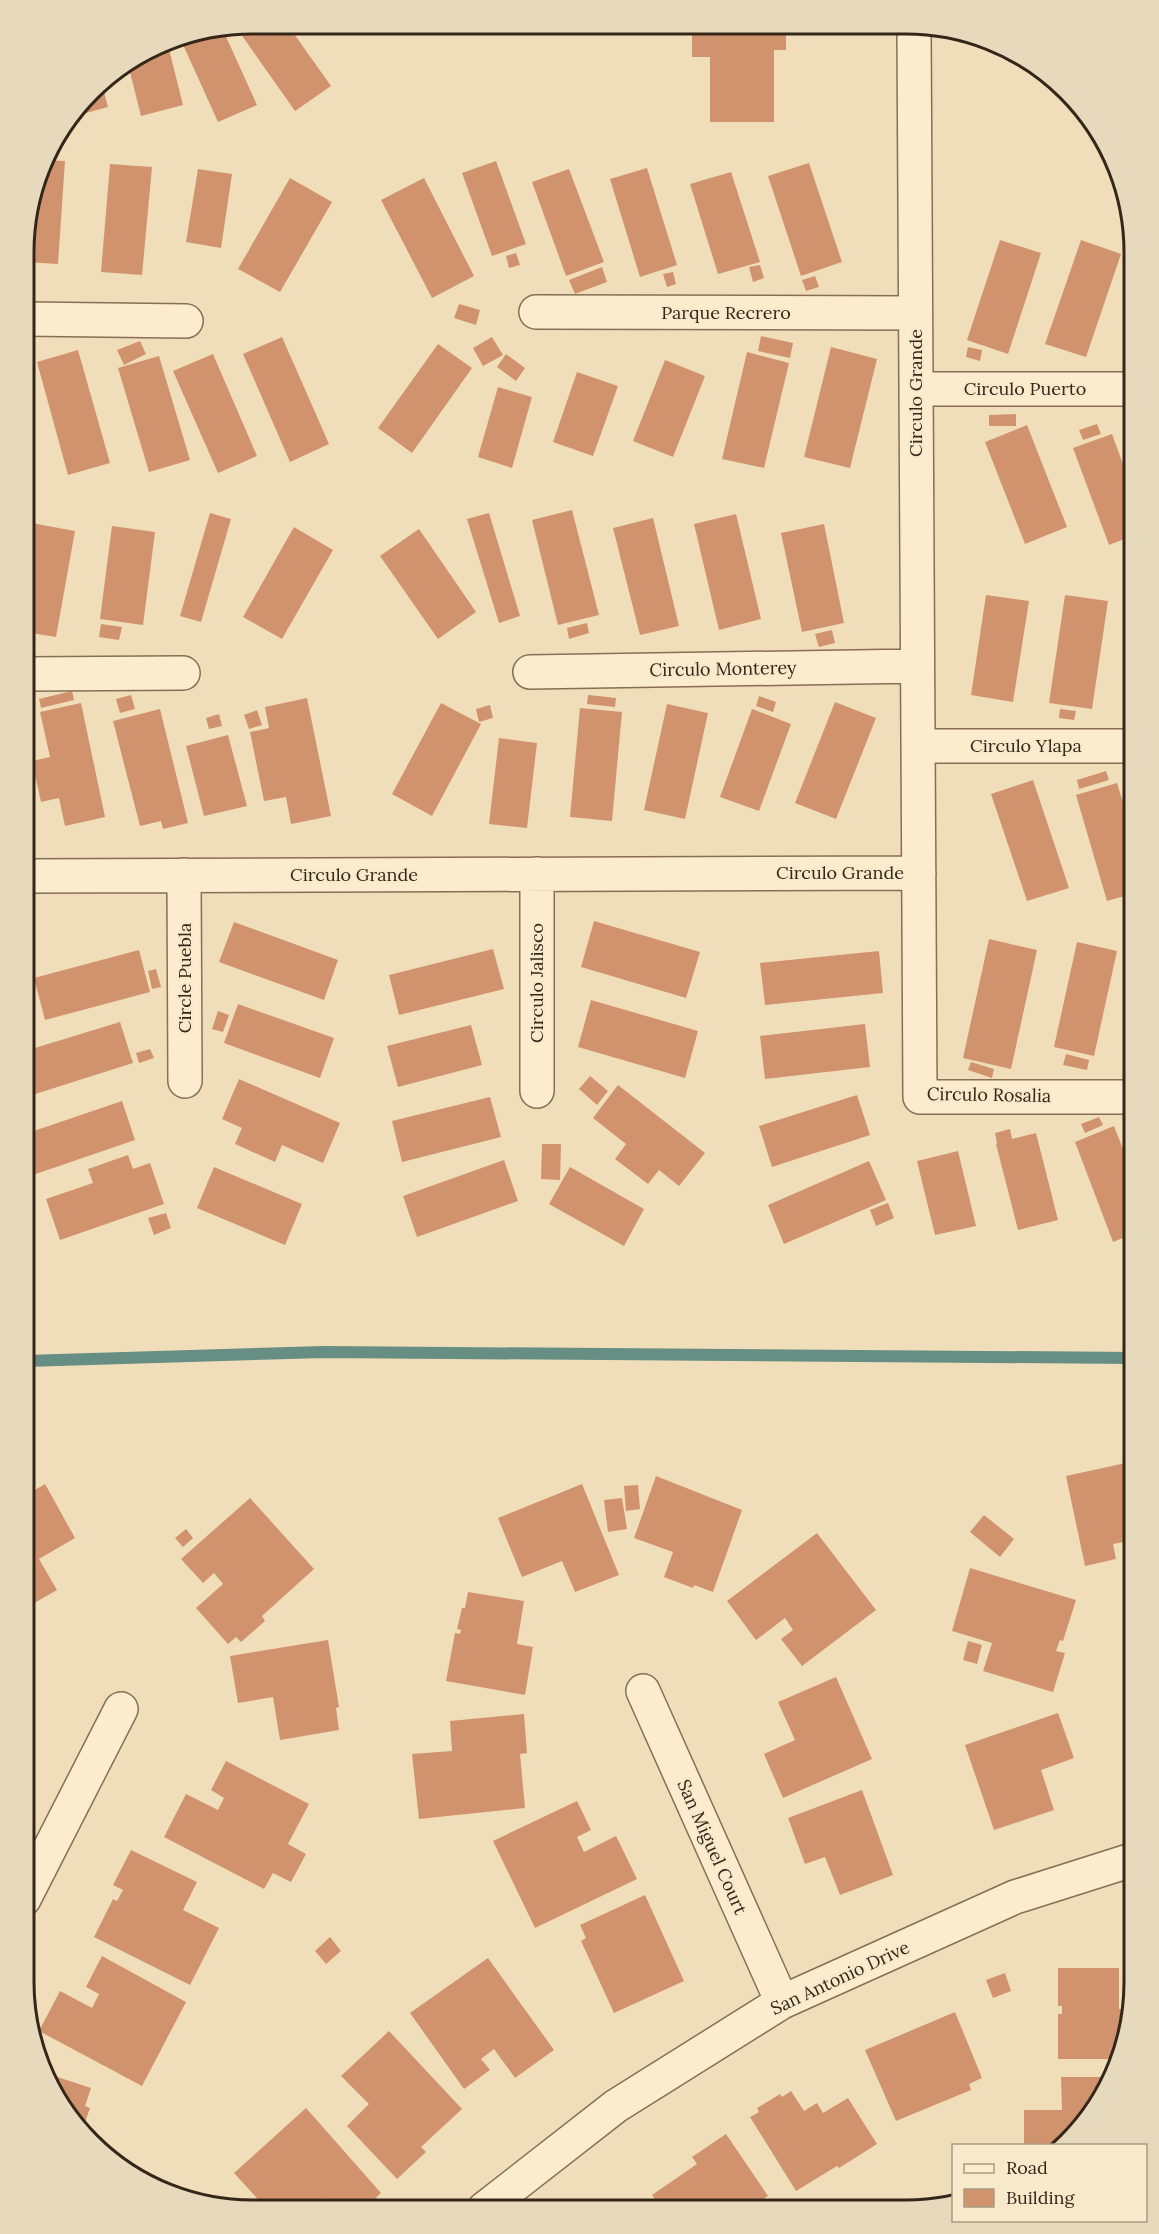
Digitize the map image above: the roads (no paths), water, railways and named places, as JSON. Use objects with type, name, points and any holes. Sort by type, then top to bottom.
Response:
[{"type":"street","name":"Circulo Grande","points":[[34,876],[919,873],[914,35]]},
{"type":"street","name":"Parque Recrero","points":[[536,312],[915,313]]},
{"type":"street","points":[[34,319],[186,321]]},
{"type":"street","name":"Circulo Puerto","points":[[916,389],[1124,389]]},
{"type":"street","name":"Circulo Monterey","points":[[530,672],[917,666]]},
{"type":"street","points":[[34,675],[183,673]]},
{"type":"street","name":"Circulo Ylapa","points":[[918,746],[1124,746]]},
{"type":"street","name":"Circulo Rosalia","points":[[919,873],[920,1097],[1124,1097]]},
{"type":"street","name":"Circulo Jalisco","points":[[537,874],[537,1091]]},
{"type":"street","name":"Circle Puebla","points":[[184,875],[185,1081]]},
{"type":"street","name":"San Miguel Court","points":[[644,1691],[782,2002]]},
{"type":"street","points":[[34,1879],[121,1709]]},
{"type":"street","name":"San Antonio Drive","points":[[496,2200],[616,2106],[782,2002],[1015,1897],[1124,1862]]},
{"type":"waterway","points":[[34,1361],[324,1352],[1124,1358]]}]
